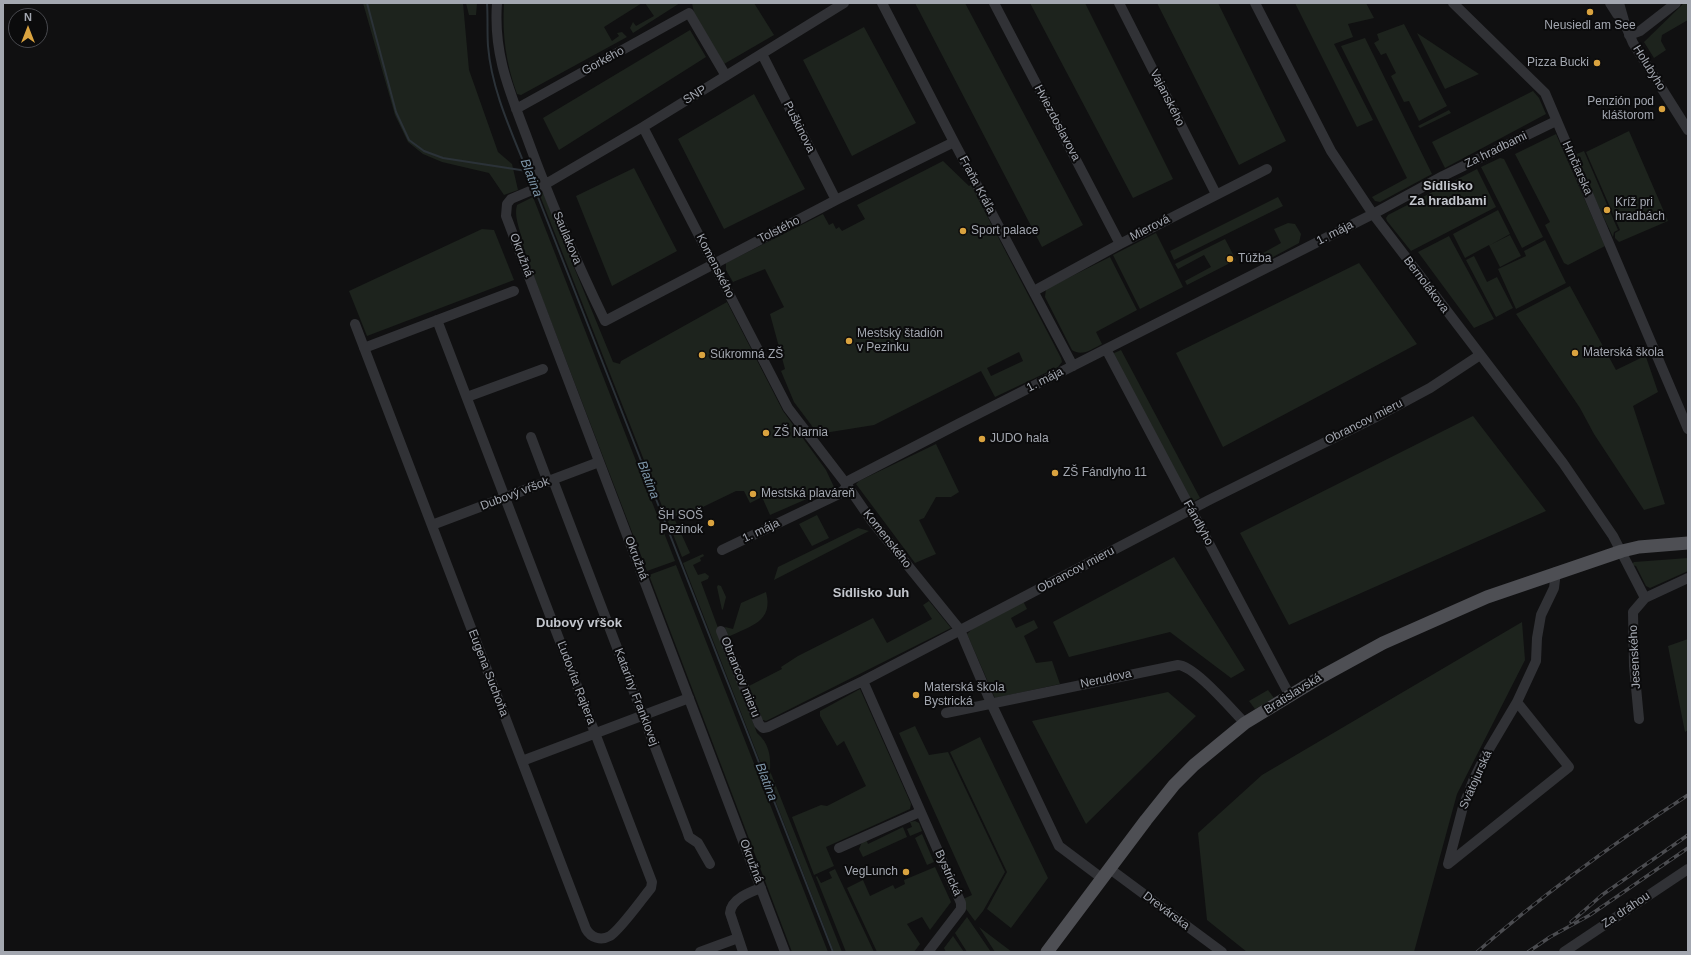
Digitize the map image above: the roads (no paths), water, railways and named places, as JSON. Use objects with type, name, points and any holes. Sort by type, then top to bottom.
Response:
[{"type":"main road","points":[[1622,551],[1639,547],[1688,543]]},
{"type":"main road","name":"Bratislavská","points":[[1047,952],[1174,785],[1204,756],[1245,723],[1341,665],[1383,644],[1487,597],[1556,572],[1622,551]]},
{"type":"street","name":"Saulakova","points":[[497,3],[496,23],[500,62],[542,186],[605,321]]},
{"type":"street","name":"SNP","points":[[542,186],[644,127],[844,3]]},
{"type":"street","name":"Fraňa Kráľa","points":[[882,3],[1073,366]]},
{"type":"street","name":"Hviezdoslavova","points":[[994,3],[1120,244]]},
{"type":"street","name":"Vajanského","points":[[1119,3],[1216,194]]},
{"type":"street","name":"Bernolákova","points":[[1255,3],[1331,152],[1373,214],[1564,463],[1622,551]]},
{"type":"street","name":"Hrnčiarska","points":[[1453,3],[1545,94],[1688,429]]},
{"type":"street","points":[[1610,3],[1617,14],[1622,16]]},
{"type":"street","name":"Holubyho","points":[[1619,3],[1629,35],[1687,126]]},
{"type":"street","points":[[1629,35],[1640,31],[1676,3]]},
{"type":"street","name":"Gorkého","points":[[516,109],[689,13],[726,76]]},
{"type":"street","name":"Puškinova","points":[[762,54],[836,200]]},
{"type":"street","name":"Za hradbami","points":[[1373,214],[1443,176],[1556,121]]},
{"type":"street","name":"Komenského","points":[[644,127],[788,408],[847,485],[871,520],[960,630],[991,703],[1059,846],[1106,874]]},
{"type":"street","name":"Tolstého","points":[[605,321],[836,200],[954,142]]},
{"type":"street","name":"Mierová","points":[[1034,290],[1216,194],[1267,169]]},
{"type":"street","name":"Okružná","points":[[542,186],[511,199],[507,204],[506,216],[785,952]]},
{"type":"street","name":"1. mája","points":[[722,550],[839,494],[850,480],[885,461],[1373,214]]},
{"type":"street","points":[[364,348],[514,290]]},
{"type":"street","name":"Ľudovíta Rajtera","points":[[437,320],[651,880]]},
{"type":"street","name":"Eugena Suchoňa","points":[[354,324],[589,934],[594,937],[602,938],[612,935],[651,888],[651,880]]},
{"type":"street","name":"Fándlyho","points":[[1106,349],[1190,510],[1290,696]]},
{"type":"street","name":"Obrancov mieru","points":[[721,631],[759,724],[763,728],[768,727],[863,680],[1190,510],[1374,418],[1430,388],[1480,355]]},
{"type":"street","points":[[467,397],[543,368]]},
{"type":"street","name":"Kataríny Franklovej","points":[[531,437],[643,715],[689,836],[698,843],[710,864]]},
{"type":"street","name":"Dubový vŕšok","points":[[432,525],[599,462]]},
{"type":"street","points":[[1622,551],[1639,590],[1645,598],[1688,578]]},
{"type":"street","name":"Svätojurská","points":[[1517,702],[1569,767],[1448,864],[1463,807],[1473,781],[1485,756],[1517,702],[1536,661],[1537,638],[1541,615],[1554,588],[1556,572]]},
{"type":"street","name":"Jesenského","points":[[1639,719],[1634,666],[1633,612],[1645,598]]},
{"type":"street","name":"Nerudova","points":[[946,713],[1178,665],[1185,666],[1196,674],[1245,723]]},
{"type":"street","name":"Bystrická","points":[[863,680],[961,903],[961,909],[928,952]]},
{"type":"street","points":[[522,761],[689,698]]},
{"type":"street","points":[[840,848],[920,812]]},
{"type":"street","name":"Za dráhou","points":[[1564,952],[1688,869]]},
{"type":"street","name":"Drevárska","points":[[1106,874],[1222,952]]},
{"type":"street","points":[[743,952],[730,909],[743,895],[761,888]]},
{"type":"street","points":[[700,952],[738,938]]},
{"type":"waterway","points":[[367,3],[396,112],[409,140],[424,151],[443,158],[527,171]]},
{"type":"waterway","name":"Blatina","points":[[487,3],[488,46],[494,82],[506,118],[533,186]]},
{"type":"waterway","name":"Blatina","points":[[536,192],[833,952]]},
{"type":"railway","points":[[1477,952],[1553,889],[1688,795]]},
{"type":"railway","points":[[1571,922],[1602,895],[1688,835]]},
{"type":"railway","points":[[1528,952],[1550,937],[1590,915],[1688,848]]},
{"type":"place","name":"Neusiedl am See","points":[[1590,12]]},
{"type":"place","name":"Pizza Bucki","points":[[1597,63]]},
{"type":"place","name":"Penzión pod kláštorom","points":[[1662,109]]},
{"type":"place","name":"Kríž pri hradbách","points":[[1607,210]]},
{"type":"place","name":"Sport palace","points":[[963,231]]},
{"type":"place","name":"Túžba","points":[[1230,259]]},
{"type":"place","name":"Mestský štadión v Pezinku","points":[[849,341]]},
{"type":"place","name":"Materská škola","points":[[1575,353]]},
{"type":"place","name":"Súkromná ZŠ","points":[[702,355]]},
{"type":"place","name":"ZŠ Narnia","points":[[766,433]]},
{"type":"place","name":"JUDO hala","points":[[982,439]]},
{"type":"place","name":"ZŠ Fándlyho 11","points":[[1055,473]]},
{"type":"place","name":"Mestská plaváreň","points":[[753,494]]},
{"type":"place","name":"ŠH SOŠ Pezinok","points":[[711,523]]},
{"type":"place","name":"Materská škola Bystrická","points":[[916,695]]},
{"type":"place","name":"VegLunch","points":[[906,872]]},
{"type":"district","name":"Sídlisko Za hradbami","points":[[1448,194]]},
{"type":"district","name":"Sídlisko Juh","points":[[871,593]]},
{"type":"district","name":"Dubový vŕšok","points":[[579,623]]}]
